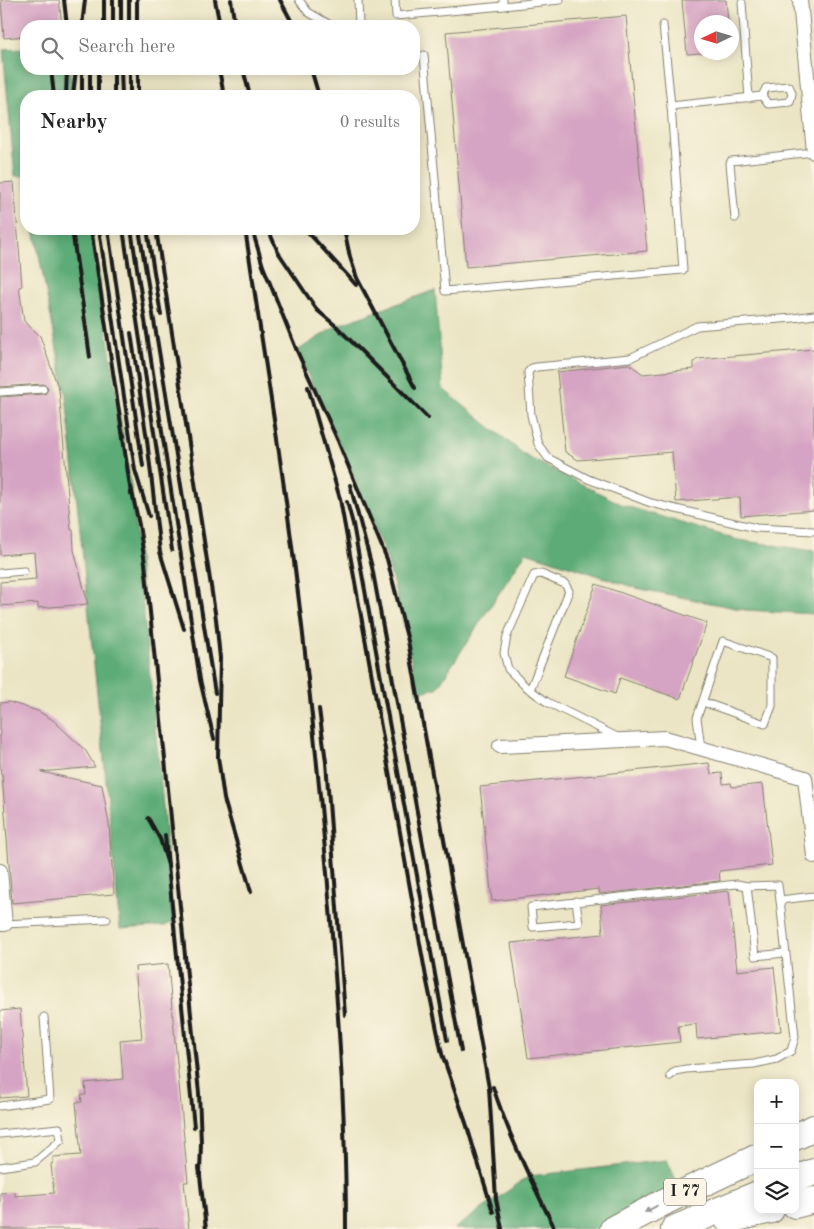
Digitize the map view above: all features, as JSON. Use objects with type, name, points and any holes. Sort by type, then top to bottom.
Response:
[{"type":"highway","points":[[799,1135],[814,1128]]},
{"type":"highway","points":[[799,1143],[814,1137]]},
{"type":"highway","name":"I 77","points":[[613,1229],[754,1158]]},
{"type":"highway","points":[[799,1178],[814,1172]]},
{"type":"highway","name":"I 77","points":[[674,1229],[754,1196]]},
{"type":"highway","points":[[799,1204],[814,1200]]},
{"type":"highway","points":[[691,1229],[754,1214]]},
{"type":"street","points":[[800,0],[814,152]]},
{"type":"street","points":[[500,746],[664,738],[810,778],[814,856]]},
{"type":"street","points":[[0,871],[3,924]]},
{"type":"lane","points":[[299,0],[308,12],[322,20]]},
{"type":"lane","points":[[358,0],[359,20]]},
{"type":"lane","points":[[395,0],[396,16],[503,3],[560,0]]},
{"type":"lane","points":[[742,3],[749,98]]},
{"type":"lane","points":[[424,55],[445,291],[683,270],[663,25]]},
{"type":"lane","points":[[788,86],[792,93],[790,102],[785,103],[768,104],[762,96],[766,88],[788,86]]},
{"type":"lane","points":[[792,93],[810,96]]},
{"type":"lane","points":[[671,106],[762,96]]},
{"type":"lane","points":[[735,218],[731,161],[814,152]]},
{"type":"lane","points":[[814,315],[697,326],[630,358],[537,367],[532,368],[528,372],[531,415],[538,444],[548,458],[588,479],[651,503],[756,528],[814,531]]},
{"type":"lane","points":[[0,392],[43,389]]},
{"type":"lane","points":[[0,573],[24,571]]},
{"type":"lane","points":[[530,690],[569,591],[565,584],[541,574],[534,575],[507,636],[504,653],[508,669],[530,690],[547,702],[622,740]]},
{"type":"lane","points":[[701,748],[697,718],[723,641],[772,658],[772,706],[765,724],[703,702]]},
{"type":"lane","points":[[576,901],[578,923],[534,927],[532,907],[576,901],[737,884],[746,886],[778,885],[794,1037],[792,1051],[777,1059],[754,1064],[686,1069],[676,1071],[670,1076]]},
{"type":"lane","points":[[746,886],[755,956],[785,953]]},
{"type":"lane","points":[[780,900],[814,896]]},
{"type":"lane","points":[[3,924],[107,919]]},
{"type":"lane","points":[[0,1106],[50,1099],[44,1017]]},
{"type":"lane","points":[[0,1134],[59,1128],[61,1140],[35,1162],[0,1167]]},
{"type":"green space","points":[[20,48],[20,75],[71,75],[72,90],[20,90],[20,176],[15,176],[3,49]]},
{"type":"green space","points":[[35,235],[92,235],[131,487],[173,922],[165,926],[120,929],[66,396]]},
{"type":"green space","points":[[435,290],[443,389],[526,456],[623,505],[738,540],[814,551],[814,614],[745,610],[636,588],[526,552],[437,688],[417,693],[408,641],[387,559],[338,441],[297,351],[336,326]]},
{"type":"green space","points":[[667,1160],[682,1193],[613,1229],[454,1229],[529,1176]]},
{"type":"building","points":[[1,0],[59,0],[61,20],[20,20],[20,37],[4,38]]},
{"type":"building","points":[[682,0],[726,0],[727,15],[694,15],[694,54],[687,54]]},
{"type":"building","points":[[626,16],[647,251],[466,267],[446,32]]},
{"type":"building","points":[[14,182],[22,286],[19,287],[24,321],[40,336],[59,390],[71,530],[73,530],[74,550],[88,604],[38,608],[38,603],[0,606],[0,582],[36,579],[34,552],[0,555],[0,397],[43,394],[48,389],[43,384],[0,387],[0,183]]},
{"type":"building","points":[[814,349],[814,510],[741,516],[740,497],[676,502],[672,452],[578,460],[565,452],[557,372],[629,364],[643,374],[694,369],[694,362],[698,359]]},
{"type":"building","points":[[596,584],[707,623],[680,699],[620,678],[615,694],[564,676]]},
{"type":"building","points":[[9,702],[38,711],[53,720],[86,751],[95,767],[41,772],[102,785],[109,824],[114,894],[12,903],[0,768],[0,703]]},
{"type":"building","points":[[709,763],[711,774],[722,773],[723,784],[731,783],[732,787],[763,784],[772,865],[719,871],[720,881],[600,894],[599,889],[492,901],[480,787]]},
{"type":"building","points":[[729,891],[737,971],[774,967],[781,1031],[697,1039],[696,1024],[678,1026],[680,1042],[528,1058],[511,943],[603,934],[601,905]]},
{"type":"building","points":[[168,964],[188,1182],[184,1182],[189,1229],[0,1229],[0,1193],[15,1192],[15,1196],[54,1193],[51,1164],[53,1163],[53,1157],[81,1155],[76,1102],[82,1102],[81,1095],[86,1095],[85,1083],[123,1079],[120,1040],[142,1038],[135,967]]},
{"type":"building","points":[[20,1009],[27,1096],[0,1098],[0,1011]]},
{"type":"railway","points":[[64,0],[66,20]]},
{"type":"railway","points":[[83,20],[85,0]]},
{"type":"railway","points":[[104,0],[104,20]]},
{"type":"railway","points":[[113,0],[113,20]]},
{"type":"railway","points":[[121,0],[121,20]]},
{"type":"railway","points":[[129,0],[129,20]]},
{"type":"railway","points":[[137,0],[137,20]]},
{"type":"railway","points":[[215,0],[219,20]]},
{"type":"railway","points":[[231,0],[234,20]]},
{"type":"railway","points":[[280,0],[291,20]]},
{"type":"railway","points":[[52,75],[53,90]]},
{"type":"railway","points":[[66,90],[67,75]]},
{"type":"railway","points":[[74,90],[75,75]]},
{"type":"railway","points":[[82,75],[82,90]]},
{"type":"railway","points":[[90,75],[90,90]]},
{"type":"railway","points":[[98,75],[98,90]]},
{"type":"railway","points":[[114,75],[114,90]]},
{"type":"railway","points":[[121,75],[122,90]]},
{"type":"railway","points":[[130,75],[130,90]]},
{"type":"railway","points":[[138,75],[138,90]]},
{"type":"railway","points":[[220,75],[223,90]]},
{"type":"railway","points":[[245,75],[248,90]]},
{"type":"railway","points":[[313,75],[317,90]]},
{"type":"railway","points":[[73,235],[90,357]]},
{"type":"railway","points":[[92,235],[124,436]]},
{"type":"railway","points":[[100,235],[135,470],[149,516]]},
{"type":"railway","points":[[109,235],[143,466]]},
{"type":"railway","points":[[124,235],[172,550]]},
{"type":"railway","points":[[132,235],[200,680],[214,739]]},
{"type":"railway","points":[[140,235],[215,693]]},
{"type":"railway","points":[[148,235],[161,315]]},
{"type":"railway","points":[[157,235],[216,619],[220,658],[218,757],[224,799],[251,892]]},
{"type":"railway","points":[[246,235],[286,499],[315,740],[339,1037],[345,1152],[346,1229]]},
{"type":"railway","points":[[254,235],[263,266],[297,351],[338,441],[387,559],[408,641],[489,1088],[496,1199],[502,1229]]},
{"type":"railway","points":[[271,235],[278,252],[317,310],[336,326],[428,418]]},
{"type":"railway","points":[[310,235],[356,285]]},
{"type":"railway","points":[[345,235],[357,278],[415,388]]},
{"type":"railway","points":[[131,333],[147,440],[160,552],[184,629]]},
{"type":"railway","points":[[308,387],[340,499],[426,977],[442,1054],[466,1123],[493,1212]]},
{"type":"railway","points":[[122,431],[131,494]]},
{"type":"railway","points":[[350,485],[372,567],[461,1051]]},
{"type":"railway","points":[[131,487],[145,563],[199,1093],[200,1174]]},
{"type":"railway","points":[[347,502],[353,524],[447,1040]]},
{"type":"railway","points":[[319,709],[326,762],[345,1015]]},
{"type":"railway","points":[[148,818],[160,839],[168,865],[194,1127]]},
{"type":"railway","points":[[165,835],[168,865]]},
{"type":"railway","points":[[493,1087],[529,1177],[555,1229]]},
{"type":"railway","points":[[199,1167],[206,1229]]}]
